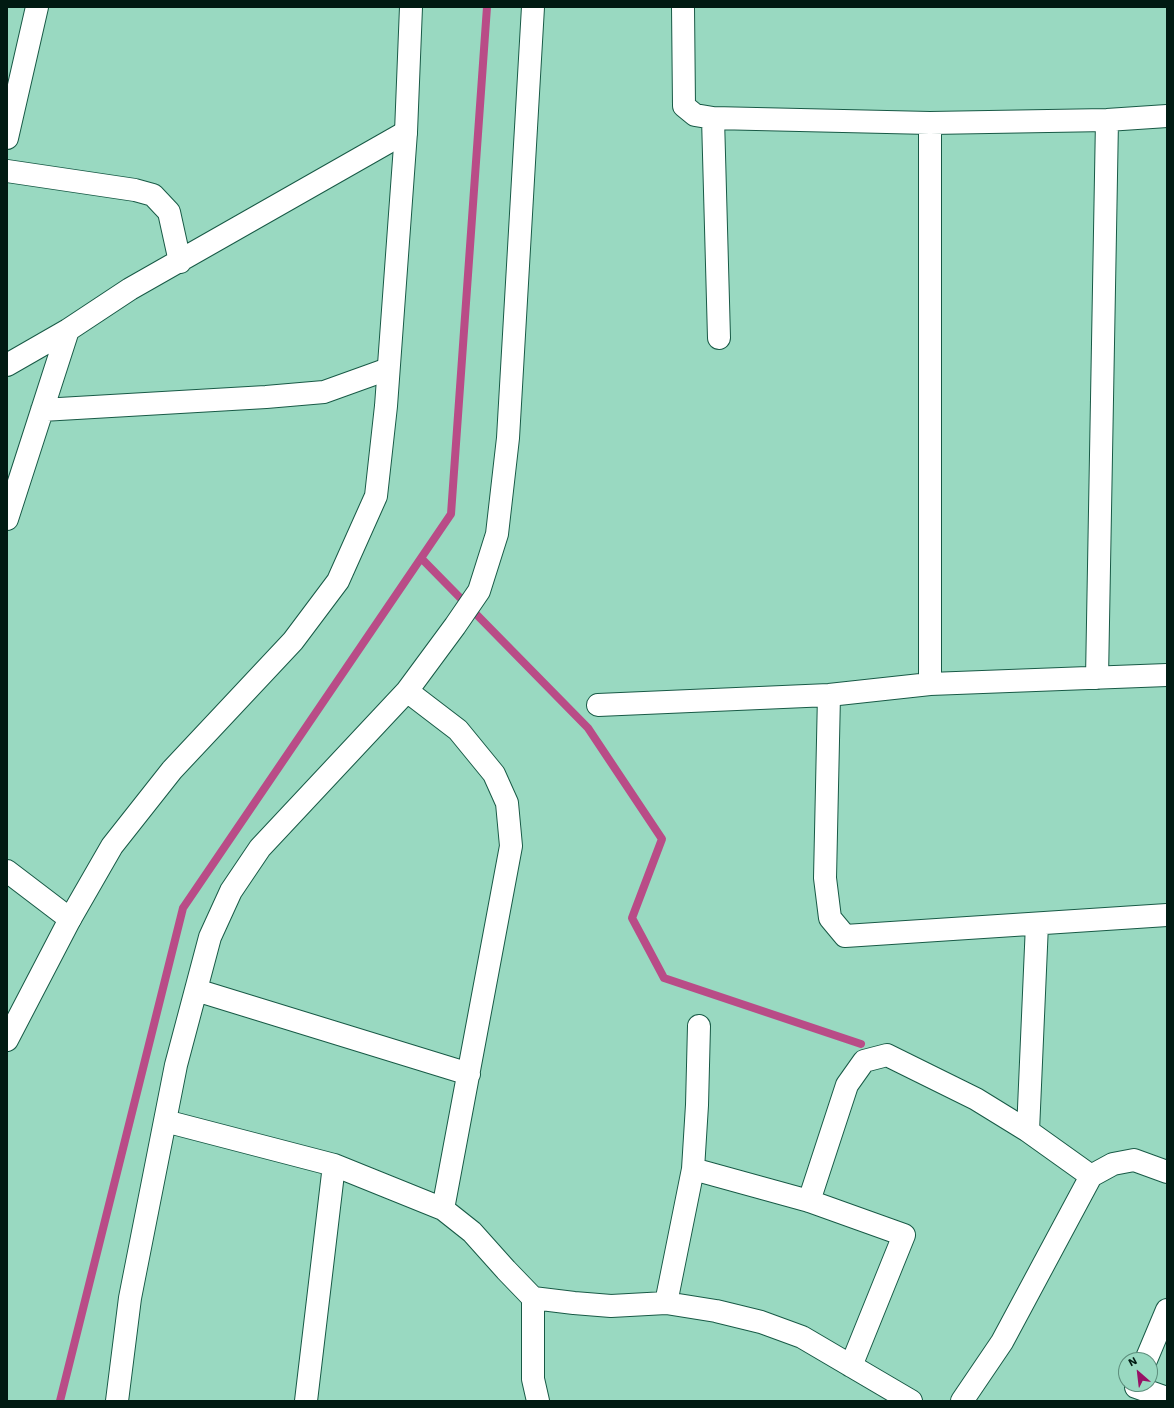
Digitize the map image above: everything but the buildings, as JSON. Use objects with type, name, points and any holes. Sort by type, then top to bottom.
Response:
[{"type":"street","points":[[7,138],[37,7]]},
{"type":"street","points":[[7,1040],[70,920],[112,846],[172,770],[292,641],[338,581],[376,496],[388,369],[406,132],[411,7]]},
{"type":"street","points":[[117,1401],[130,1298],[176,1065],[210,937],[231,891],[260,848],[408,691],[455,626],[479,591],[497,534],[508,438],[533,7]]},
{"type":"street","points":[[683,7],[684,106],[695,115],[713,118],[930,123],[1107,120],[1167,116]]},
{"type":"street","points":[[713,118],[719,338]]},
{"type":"street","points":[[1097,678],[1107,120]]},
{"type":"street","points":[[930,123],[930,684]]},
{"type":"street","points":[[7,365],[68,330],[130,290],[406,132]]},
{"type":"street","points":[[7,170],[135,190],[153,195],[169,212],[180,262]]},
{"type":"street","points":[[7,519],[68,330]]},
{"type":"street","points":[[42,410],[266,397],[324,392],[388,369]]},
{"type":"street","points":[[598,705],[829,695],[930,684],[1167,675]]},
{"type":"street","points":[[408,691],[458,730],[494,774],[507,802],[511,846],[443,1209]]},
{"type":"street","points":[[829,695],[825,878],[830,918],[845,936],[1167,916]]},
{"type":"street","points":[[7,872],[70,920]]},
{"type":"street","points":[[1028,1131],[1037,924]]},
{"type":"street","points":[[196,990],[469,1074]]},
{"type":"street","points":[[666,1303],[693,1169],[697,1105],[699,1026]]},
{"type":"street","points":[[809,1201],[847,1084],[864,1061],[887,1055],[976,1099],[1028,1131],[1091,1176]]},
{"type":"street","points":[[165,1121],[334,1165],[443,1209],[472,1232],[533,1298],[611,1306],[666,1303],[716,1311],[761,1322],[802,1337],[911,1401]]},
{"type":"street","points":[[962,1401],[1002,1342],[1091,1176],[1113,1164],[1134,1160],[1167,1172]]},
{"type":"street","points":[[306,1401],[334,1165]]},
{"type":"street","points":[[693,1169],[809,1201],[904,1235],[851,1366]]},
{"type":"street","points":[[533,1298],[532,1380],[538,1401]]},
{"type":"street","points":[[1149,1352],[1167,1310]]},
{"type":"street","points":[[1139,1392],[1167,1398]]},
{"type":"waterway","points":[[60,1401],[183,908],[451,514],[487,7]]},
{"type":"waterway","points":[[421,558],[588,728],[662,839],[632,918],[664,978],[861,1044]]}]
